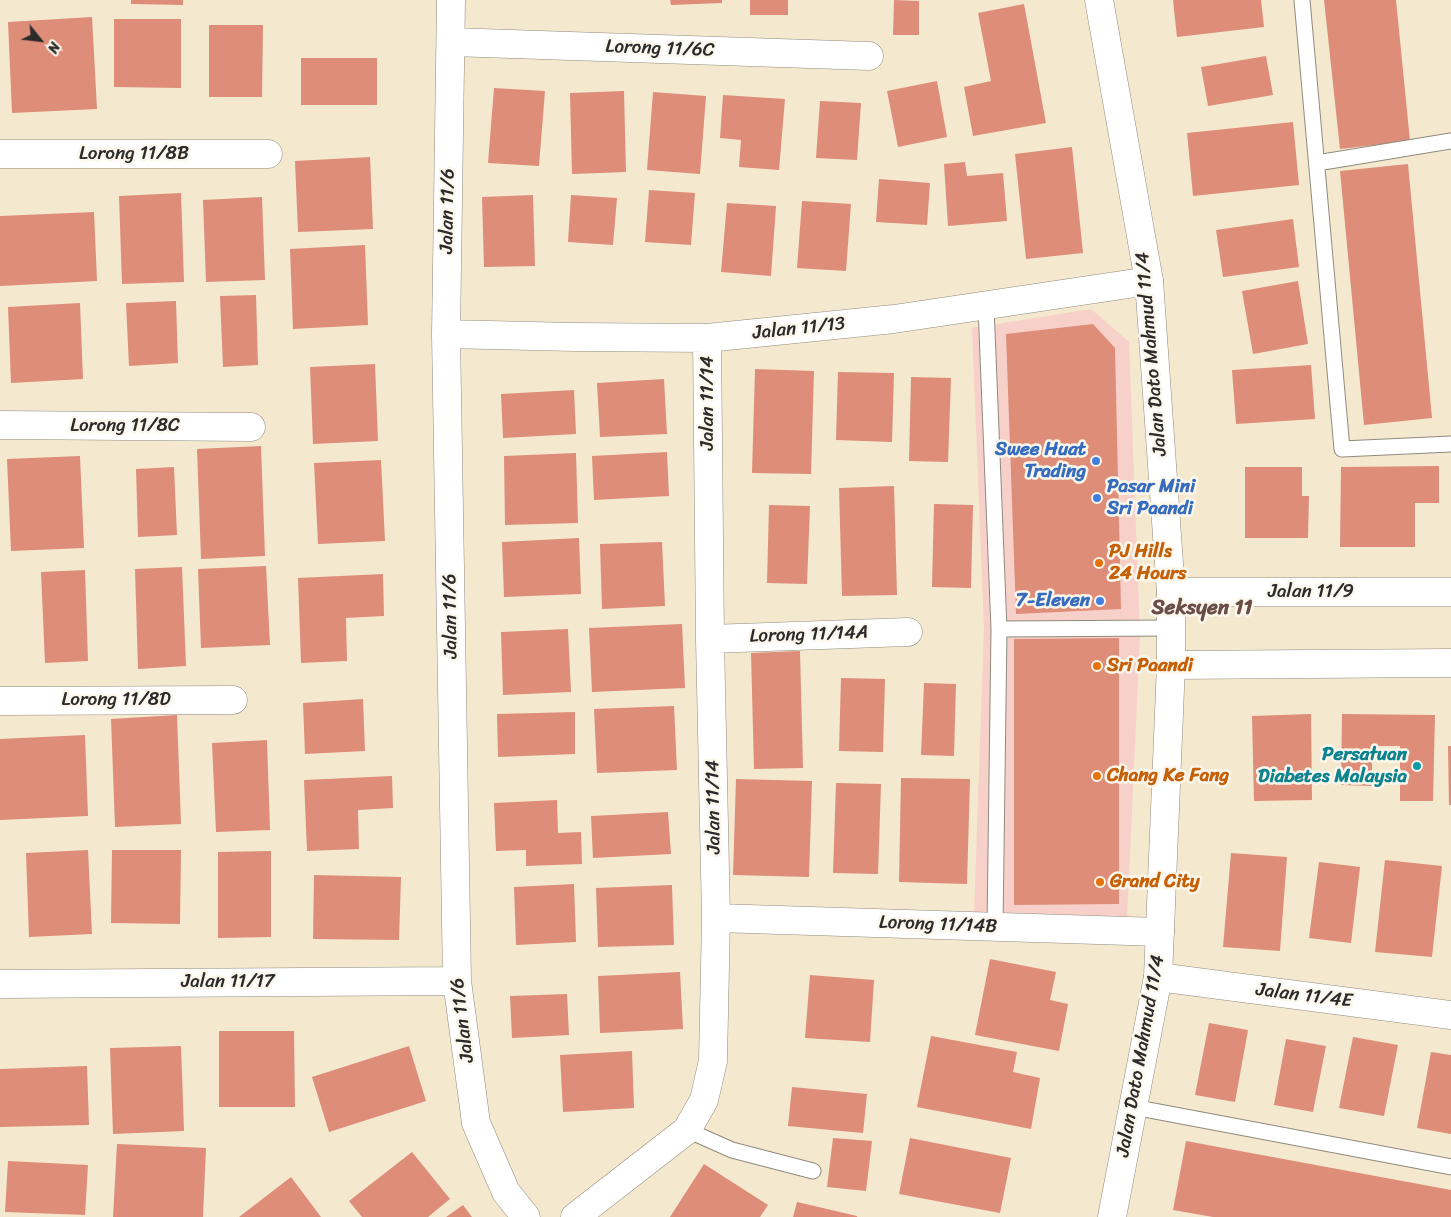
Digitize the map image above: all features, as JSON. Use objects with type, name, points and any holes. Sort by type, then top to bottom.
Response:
[{"type":"street","name":"Jalan 11/6","points":[[452,0],[446,334],[457,981],[476,1123],[506,1192],[526,1217]]},
{"type":"street","name":"Jalan Dato Mahmud 11/4","points":[[1099,0],[1149,281],[1171,592],[1171,665],[1158,977],[1112,1217]]},
{"type":"street","name":"Lorong 11/6C","points":[[450,42],[869,56]]},
{"type":"street","name":"Lorong 11/8B","points":[[0,154],[268,154]]},
{"type":"street","name":"Jalan 11/13","points":[[446,334],[707,338],[884,320],[1149,281]]},
{"type":"street","name":"Jalan 11/14","points":[[576,1217],[687,1130],[704,1100],[713,1061],[716,918],[710,639],[707,338]]},
{"type":"street","name":"Lorong 11/8C","points":[[0,425],[251,427]]},
{"type":"street","name":"Jalan 11/9","points":[[1171,592],[1451,592]]},
{"type":"street","name":"Lorong 11/14A","points":[[710,639],[908,632]]},
{"type":"street","points":[[1171,665],[1451,663]]},
{"type":"street","name":"Lorong 11/8D","points":[[0,701],[233,700]]},
{"type":"street","name":"Lorong 11/14B","points":[[716,918],[1160,932]]},
{"type":"street","name":"Jalan 11/4E","points":[[1158,977],[1451,1015]]},
{"type":"street","name":"Jalan 11/17","points":[[0,984],[457,981]]},
{"type":"lane","points":[[1302,0],[1342,449],[1451,444]]},
{"type":"lane","points":[[1317,163],[1451,141]]},
{"type":"lane","points":[[986,306],[999,629],[996,927]]},
{"type":"lane","points":[[999,629],[1171,628]]},
{"type":"lane","points":[[1133,1107],[1451,1167]]},
{"type":"lane","points":[[687,1130],[732,1150],[813,1171]]},
{"type":"shaded area","points":[[1091,309],[1129,342],[1140,636],[1127,919],[974,915],[984,629],[972,328]]},
{"type":"building","points":[[131,0],[183,0],[183,5],[131,4]]},
{"type":"building","points":[[670,0],[722,0],[722,3],[671,5]]},
{"type":"building","points":[[750,0],[788,0],[788,15],[750,15]]},
{"type":"building","points":[[894,0],[919,1],[919,35],[893,35]]},
{"type":"building","points":[[1173,0],[1261,0],[1264,27],[1177,37]]},
{"type":"building","points":[[1324,0],[1396,0],[1410,141],[1340,149]]},
{"type":"building","points":[[1024,4],[1046,123],[973,136],[964,87],[991,81],[978,13]]},
{"type":"building","points":[[92,17],[97,109],[12,113],[8,22]]},
{"type":"building","points":[[114,19],[181,19],[181,88],[114,87]]},
{"type":"building","points":[[209,25],[263,25],[262,97],[209,97]]},
{"type":"building","points":[[1266,56],[1273,95],[1208,106],[1201,67]]},
{"type":"building","points":[[301,58],[377,58],[377,105],[301,105]]},
{"type":"building","points":[[937,81],[947,137],[898,147],[887,91]]},
{"type":"building","points":[[494,88],[545,91],[539,166],[488,163]]},
{"type":"building","points":[[624,91],[626,172],[572,174],[570,93]]},
{"type":"building","points":[[653,92],[706,96],[700,174],[647,170]]},
{"type":"building","points":[[723,95],[785,99],[779,170],[739,167],[741,140],[720,138]]},
{"type":"building","points":[[820,101],[861,103],[857,160],[816,158]]},
{"type":"building","points":[[1293,122],[1299,185],[1193,196],[1187,133]]},
{"type":"building","points":[[1072,147],[1083,253],[1026,259],[1015,154]]},
{"type":"building","points":[[370,157],[373,229],[298,232],[295,161]]},
{"type":"building","points":[[965,162],[967,176],[1003,173],[1007,221],[948,226],[944,164]]},
{"type":"building","points":[[1408,164],[1432,418],[1364,425],[1340,171]]},
{"type":"building","points":[[879,179],[930,183],[927,225],[876,222]]},
{"type":"building","points":[[649,190],[695,193],[691,245],[645,242]]},
{"type":"building","points":[[181,193],[184,282],[122,284],[119,196]]},
{"type":"building","points":[[533,195],[535,266],[484,267],[482,197]]},
{"type":"building","points":[[571,195],[617,198],[613,245],[568,242]]},
{"type":"building","points":[[262,197],[265,280],[206,282],[203,200]]},
{"type":"building","points":[[802,201],[851,204],[846,271],[797,268]]},
{"type":"building","points":[[727,203],[776,206],[771,276],[721,272]]},
{"type":"building","points":[[94,212],[97,281],[0,286],[0,216]]},
{"type":"building","points":[[1293,219],[1299,267],[1223,277],[1216,230]]},
{"type":"building","points":[[365,245],[368,325],[293,329],[290,249]]},
{"type":"building","points":[[1298,281],[1308,344],[1253,354],[1242,291]]},
{"type":"building","points":[[256,295],[258,365],[223,367],[220,296]]},
{"type":"building","points":[[176,301],[178,363],[129,366],[126,303]]},
{"type":"building","points":[[80,303],[83,379],[11,383],[8,307]]},
{"type":"building","points":[[1093,324],[1115,348],[1121,609],[1016,614],[1006,334]]},
{"type":"building","points":[[375,364],[378,441],[313,444],[310,367]]},
{"type":"building","points":[[1311,365],[1315,419],[1236,424],[1232,370]]},
{"type":"building","points":[[755,369],[814,371],[811,474],[752,473]]},
{"type":"building","points":[[838,372],[894,373],[892,442],[836,440]]},
{"type":"building","points":[[911,377],[951,378],[948,462],[909,461]]},
{"type":"building","points":[[664,379],[667,434],[600,437],[597,383]]},
{"type":"building","points":[[574,390],[576,434],[503,438],[501,394]]},
{"type":"building","points":[[261,446],[265,556],[201,559],[197,449]]},
{"type":"building","points":[[667,452],[669,496],[594,500],[592,456]]},
{"type":"building","points":[[576,453],[578,523],[505,525],[504,456]]},
{"type":"building","points":[[80,456],[84,548],[11,551],[7,459]]},
{"type":"building","points":[[381,460],[385,541],[318,544],[314,463]]},
{"type":"building","points":[[1439,466],[1439,503],[1415,503],[1415,547],[1340,547],[1341,467]]},
{"type":"building","points":[[174,467],[177,535],[138,537],[136,469]]},
{"type":"building","points":[[1245,467],[1302,467],[1302,496],[1309,496],[1308,538],[1245,538]]},
{"type":"building","points":[[894,486],[897,595],[842,596],[839,488]]},
{"type":"building","points":[[934,504],[973,505],[971,588],[932,587]]},
{"type":"building","points":[[769,505],[810,506],[807,584],[767,583]]},
{"type":"building","points":[[579,538],[581,594],[504,597],[502,542]]},
{"type":"building","points":[[662,542],[665,606],[602,609],[600,544]]},
{"type":"building","points":[[266,566],[270,645],[201,648],[198,569]]},
{"type":"building","points":[[182,567],[186,666],[138,669],[135,569]]},
{"type":"building","points":[[85,570],[88,661],[45,663],[41,572]]},
{"type":"building","points":[[383,574],[384,616],[346,618],[347,661],[301,663],[298,578]]},
{"type":"building","points":[[682,624],[685,688],[592,692],[589,628]]},
{"type":"building","points":[[568,629],[571,692],[503,695],[501,632]]},
{"type":"building","points":[[1119,638],[1119,904],[1014,905],[1014,639]]},
{"type":"building","points":[[800,651],[803,768],[754,769],[751,653]]},
{"type":"building","points":[[841,678],[885,679],[883,752],[839,751]]},
{"type":"building","points":[[924,683],[956,684],[954,756],[921,755]]},
{"type":"building","points":[[363,699],[365,751],[305,754],[303,703]]},
{"type":"building","points":[[674,706],[677,770],[597,773],[594,709]]},
{"type":"building","points":[[575,712],[575,754],[498,757],[497,714]]},
{"type":"building","points":[[1311,714],[1312,800],[1254,801],[1252,716]]},
{"type":"building","name":"Persatuan Diabetes Malaysia","points":[[1342,714],[1435,715],[1433,801],[1400,801],[1400,746],[1372,746],[1372,786],[1341,785]]},
{"type":"building","points":[[177,715],[181,824],[115,827],[111,719]]},
{"type":"building","points":[[85,735],[88,816],[0,820],[0,739]]},
{"type":"building","points":[[267,740],[270,830],[216,832],[212,743]]},
{"type":"building","points":[[1448,746],[1451,746],[1451,805],[1449,805]]},
{"type":"building","points":[[392,776],[393,808],[358,810],[359,849],[307,851],[304,780]]},
{"type":"building","points":[[901,778],[970,779],[967,884],[899,882]]},
{"type":"building","points":[[736,779],[812,781],[809,877],[733,875]]},
{"type":"building","points":[[836,783],[881,784],[878,874],[833,873]]},
{"type":"building","points":[[557,800],[558,833],[581,832],[582,864],[526,866],[526,850],[496,851],[494,803]]},
{"type":"building","points":[[668,812],[671,854],[593,858],[591,816]]},
{"type":"building","points":[[88,850],[92,934],[29,937],[26,853]]},
{"type":"building","points":[[112,850],[181,850],[180,924],[111,923]]},
{"type":"building","points":[[271,851],[271,937],[218,938],[218,852]]},
{"type":"building","points":[[1231,853],[1287,857],[1280,951],[1223,947]]},
{"type":"building","points":[[1385,860],[1442,866],[1432,957],[1375,952]]},
{"type":"building","points":[[1319,862],[1360,867],[1351,943],[1309,938]]},
{"type":"building","points":[[314,875],[401,877],[399,940],[313,939]]},
{"type":"building","points":[[574,884],[576,942],[516,945],[514,887]]},
{"type":"building","points":[[672,885],[674,945],[598,947],[596,888]]},
{"type":"building","points":[[990,959],[1056,972],[1050,1000],[1068,1004],[1059,1051],[975,1035]]},
{"type":"building","points":[[680,972],[683,1029],[600,1033],[598,976]]},
{"type":"building","points":[[810,975],[874,980],[870,1042],[805,1038]]},
{"type":"building","points":[[567,994],[569,1035],[512,1038],[510,996]]},
{"type":"building","points":[[1209,1023],[1248,1030],[1235,1102],[1195,1095]]},
{"type":"building","points":[[219,1031],[294,1031],[295,1107],[219,1107]]},
{"type":"building","points":[[931,1036],[1017,1052],[1013,1072],[1040,1078],[1031,1129],[917,1107]]},
{"type":"building","points":[[1353,1037],[1398,1045],[1384,1116],[1339,1108]]},
{"type":"building","points":[[1286,1039],[1326,1046],[1313,1112],[1274,1105]]},
{"type":"building","points":[[181,1046],[184,1131],[113,1134],[110,1048]]},
{"type":"building","points":[[409,1046],[426,1101],[329,1132],[312,1077]]},
{"type":"building","points":[[632,1051],[634,1108],[563,1112],[560,1055]]},
{"type":"building","points":[[1431,1052],[1451,1055],[1451,1134],[1417,1128]]},
{"type":"building","points":[[87,1066],[89,1125],[0,1127],[0,1069]]},
{"type":"building","points":[[792,1087],[867,1094],[863,1133],[788,1126]]},
{"type":"building","points":[[833,1138],[872,1141],[866,1191],[827,1187]]},
{"type":"building","points":[[910,1138],[1011,1158],[1000,1213],[899,1194]]},
{"type":"building","points":[[1186,1141],[1451,1190],[1451,1217],[1213,1217],[1173,1210]]},
{"type":"building","points":[[117,1144],[206,1148],[203,1217],[113,1217]]},
{"type":"building","points":[[412,1152],[450,1199],[428,1217],[362,1217],[349,1201]]},
{"type":"building","points":[[8,1161],[88,1165],[85,1215],[5,1212]]},
{"type":"building","points":[[704,1164],[768,1205],[760,1217],[670,1217]]},
{"type":"building","points":[[291,1177],[321,1217],[239,1217]]},
{"type":"building","points":[[797,1202],[857,1216],[857,1217],[793,1217]]},
{"type":"building","points":[[463,1205],[472,1217],[446,1217]]},
{"type":"place","name":"Swee Huat Trading","points":[[1096,461]]},
{"type":"place","name":"Pasar Mini Sri Paandi","points":[[1097,498]]},
{"type":"place","name":"PJ Hills 24 Hours","points":[[1099,563]]},
{"type":"place","name":"7-Eleven","points":[[1100,601]]},
{"type":"place","name":"Sri Paandi","points":[[1097,666]]},
{"type":"place","name":"Persatuan Diabetes Malaysia","points":[[1417,766]]},
{"type":"place","name":"Chang Ke Fang","points":[[1097,776]]},
{"type":"place","name":"Grand City","points":[[1100,882]]},
{"type":"district","name":"Seksyen 11","points":[[1202,609]]}]
